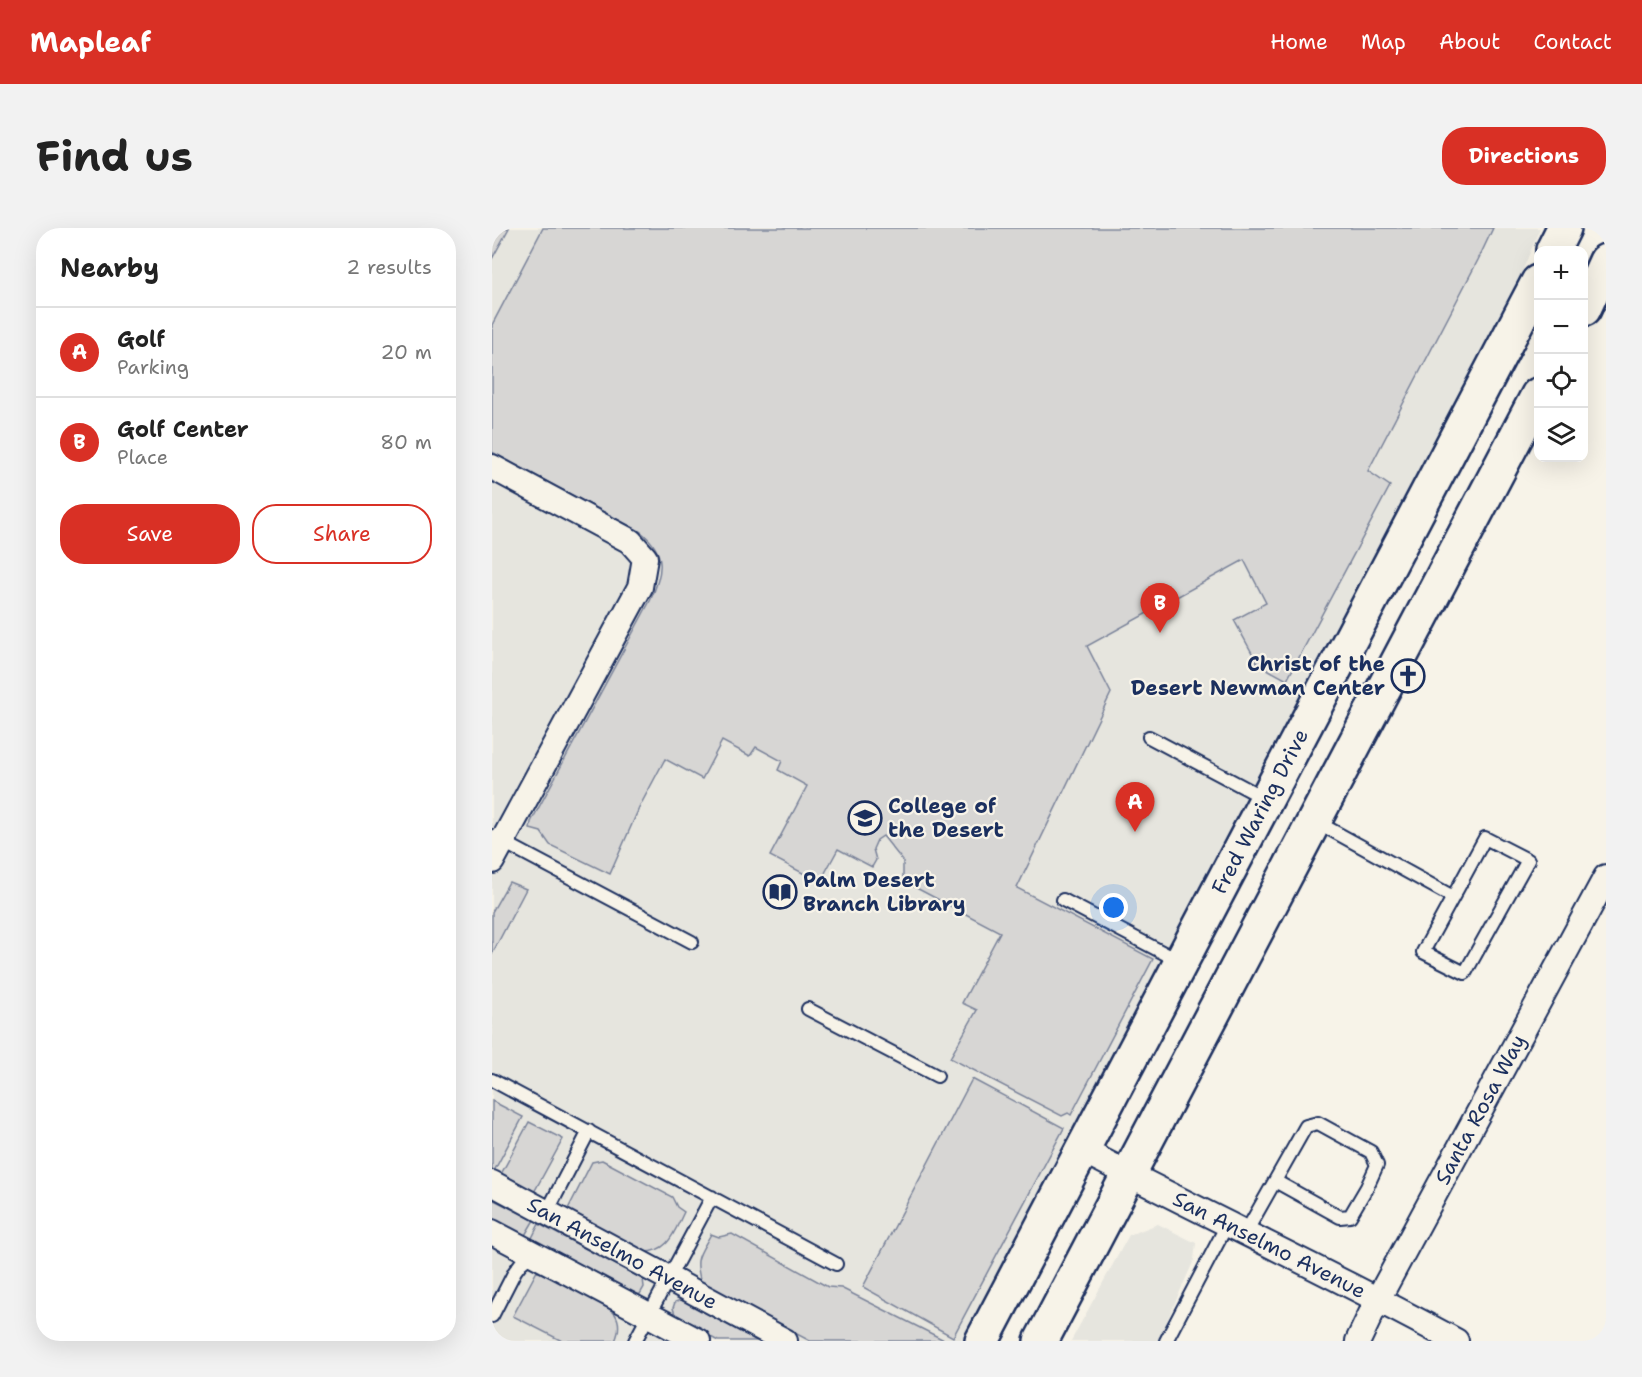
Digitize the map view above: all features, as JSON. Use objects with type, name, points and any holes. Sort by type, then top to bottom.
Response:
[{"type":"main road","points":[[1555,246],[1563,228]]},
{"type":"main road","points":[[1588,300],[1606,261]]},
{"type":"main road","name":"Fred Waring Drive","points":[[982,1341],[1534,292]]},
{"type":"main road","points":[[1041,1341],[1534,404]]},
{"type":"street","points":[[492,467],[630,540],[645,558],[640,587],[496,846]]},
{"type":"street","name":"Santa Rosa Way","points":[[1358,1341],[1378,1299],[1606,877]]},
{"type":"street","name":"San Anselmo Avenue","points":[[1082,1150],[1378,1299],[1456,1341]]},
{"type":"street","name":"San Anselmo Avenue","points":[[492,1183],[785,1341]]},
{"type":"street","name":"San Anselmo Avenue","points":[[492,1233],[698,1341]]},
{"type":"lane","points":[[1149,736],[1267,800]]},
{"type":"lane","points":[[1314,821],[1453,897]]},
{"type":"lane","points":[[1485,837],[1528,860],[1465,973],[1423,952],[1453,897],[1485,837]]},
{"type":"lane","points":[[496,846],[692,942]]},
{"type":"lane","points":[[1063,900],[1181,962]]},
{"type":"lane","points":[[808,1009],[937,1076]]},
{"type":"lane","points":[[492,1080],[836,1264]]},
{"type":"lane","points":[[1166,1341],[1237,1228],[1275,1181],[1306,1126],[1318,1123],[1371,1152],[1377,1165],[1350,1216],[1340,1217],[1275,1181]]},
{"type":"lane","points":[[547,1212],[589,1131]]},
{"type":"lane","points":[[635,1341],[712,1197]]},
{"type":"lane","points":[[492,1316],[515,1271],[532,1254]]},
{"type":"shaded area","name":"College of the Desert","points":[[492,228],[1540,228],[1512,296],[962,1341],[492,1341]]},
{"type":"shaded area","points":[[492,228],[509,228],[492,259]]},
{"type":"shaded area","points":[[543,228],[1493,228],[1368,471],[1390,486],[1287,680],[1258,664],[1234,620],[1266,603],[1244,560],[1087,646],[1111,693],[1017,888],[1153,959],[1071,1115],[1068,1113],[1062,1116],[950,1058],[977,1010],[962,1003],[1000,932],[903,881],[903,861],[883,836],[877,840],[873,849],[876,860],[872,867],[838,849],[820,882],[770,856],[807,786],[778,770],[782,761],[756,747],[750,756],[722,741],[702,779],[665,759],[640,806],[610,874],[550,845],[541,832],[530,829],[531,822],[650,601],[660,572],[659,556],[641,532],[492,452],[492,325]]},
{"type":"shaded area","points":[[509,882],[526,889],[492,954],[492,912]]},
{"type":"shaded area","points":[[972,1079],[1064,1128],[953,1337],[863,1287]]},
{"type":"shaded area","points":[[492,1101],[523,1117],[493,1173],[492,1172]]},
{"type":"shaded area","points":[[529,1122],[563,1139],[533,1194],[500,1176]]},
{"type":"shaded area","points":[[602,1160],[672,1197],[677,1207],[684,1212],[665,1245],[659,1249],[642,1252],[567,1211],[592,1162]]},
{"type":"shaded area","points":[[492,1199],[534,1220],[524,1237],[492,1220]]},
{"type":"shaded area","points":[[539,1224],[643,1279],[644,1287],[640,1294],[636,1295],[531,1240]]},
{"type":"shaded area","points":[[1158,1224],[1196,1243],[1194,1260],[1158,1341],[1071,1341],[1129,1235]]},
{"type":"shaded area","points":[[711,1234],[719,1237],[732,1234],[828,1287],[841,1288],[946,1341],[810,1341],[701,1283],[699,1257]]},
{"type":"shaded area","points":[[537,1271],[590,1297],[615,1314],[619,1324],[615,1341],[562,1341],[513,1316]]},
{"type":"shaded area","points":[[680,1300],[762,1341],[718,1341],[676,1318],[673,1308],[675,1302]]},
{"type":"place","name":"Golf Center","points":[[1160,633]]},
{"type":"place","name":"Christ of the Desert Newman Center","points":[[1408,676]]},
{"type":"place","name":"College of the Desert","points":[[865,818]]},
{"type":"place","name":"Golf","points":[[1135,832]]},
{"type":"place","name":"Palm Desert Branch Library","points":[[780,892]]}]
